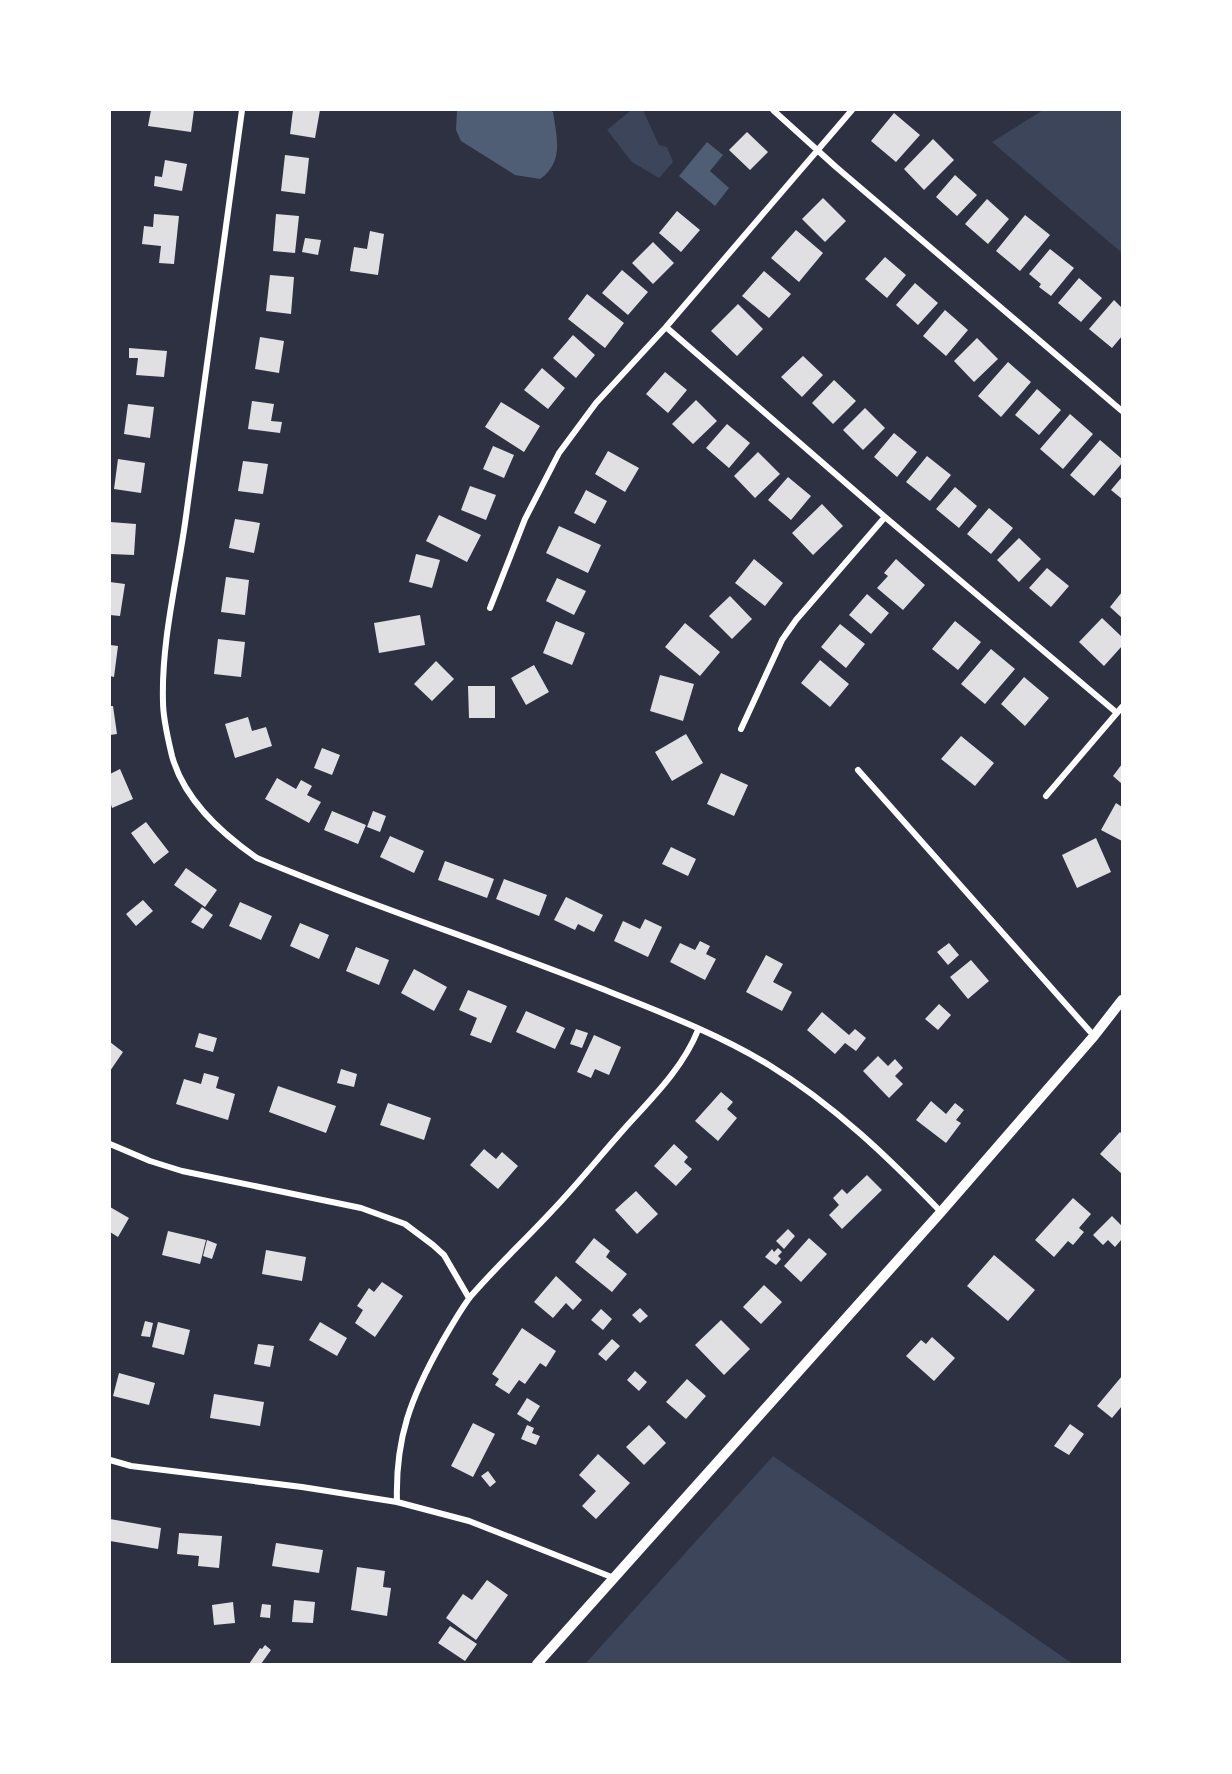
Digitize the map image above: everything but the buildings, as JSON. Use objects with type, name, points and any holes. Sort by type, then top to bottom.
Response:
[{"type":"street","points":[[242,110],[183,538],[164,658],[162,705],[172,756],[182,782],[204,812],[234,842],[257,858],[664,1013],[770,1066],[818,1099],[889,1158],[941,1212]]},
{"type":"street","points":[[773,110],[1122,411]]},
{"type":"street","points":[[490,608],[525,519],[559,453],[596,403],[666,327],[852,110]]},
{"type":"street","points":[[666,327],[885,517],[1117,713]]},
{"type":"street","points":[[741,729],[782,640],[796,620],[885,517]]},
{"type":"street","points":[[1046,796],[1122,706]]},
{"type":"street","points":[[858,770],[1094,1036]]},
{"type":"street","points":[[537,1665],[941,1212],[1094,1036],[1122,1000]]},
{"type":"street","points":[[397,1502],[396,1475],[409,1410],[422,1378],[470,1298],[504,1259],[549,1214],[668,1079],[692,1045],[698,1030]]},
{"type":"street","points":[[110,1144],[150,1161],[182,1171],[361,1208],[405,1224],[444,1255],[470,1298]]},
{"type":"street","points":[[110,1460],[131,1466],[302,1487],[397,1502],[469,1521],[614,1578]]},
{"type":"shaded area","points":[[457,110],[550,110],[553,112],[557,140],[553,165],[540,179],[515,175],[461,141],[456,130]]},
{"type":"shaded area","points":[[643,110],[659,145],[667,147],[673,162],[659,178],[632,162],[607,130],[630,111]]},
{"type":"shaded area","points":[[1043,110],[1122,110],[1122,253],[992,142]]},
{"type":"shaded area","points":[[707,142],[723,155],[710,171],[729,188],[715,206],[679,176]]},
{"type":"shaded area","points":[[773,1456],[1073,1664],[585,1664]]}]
